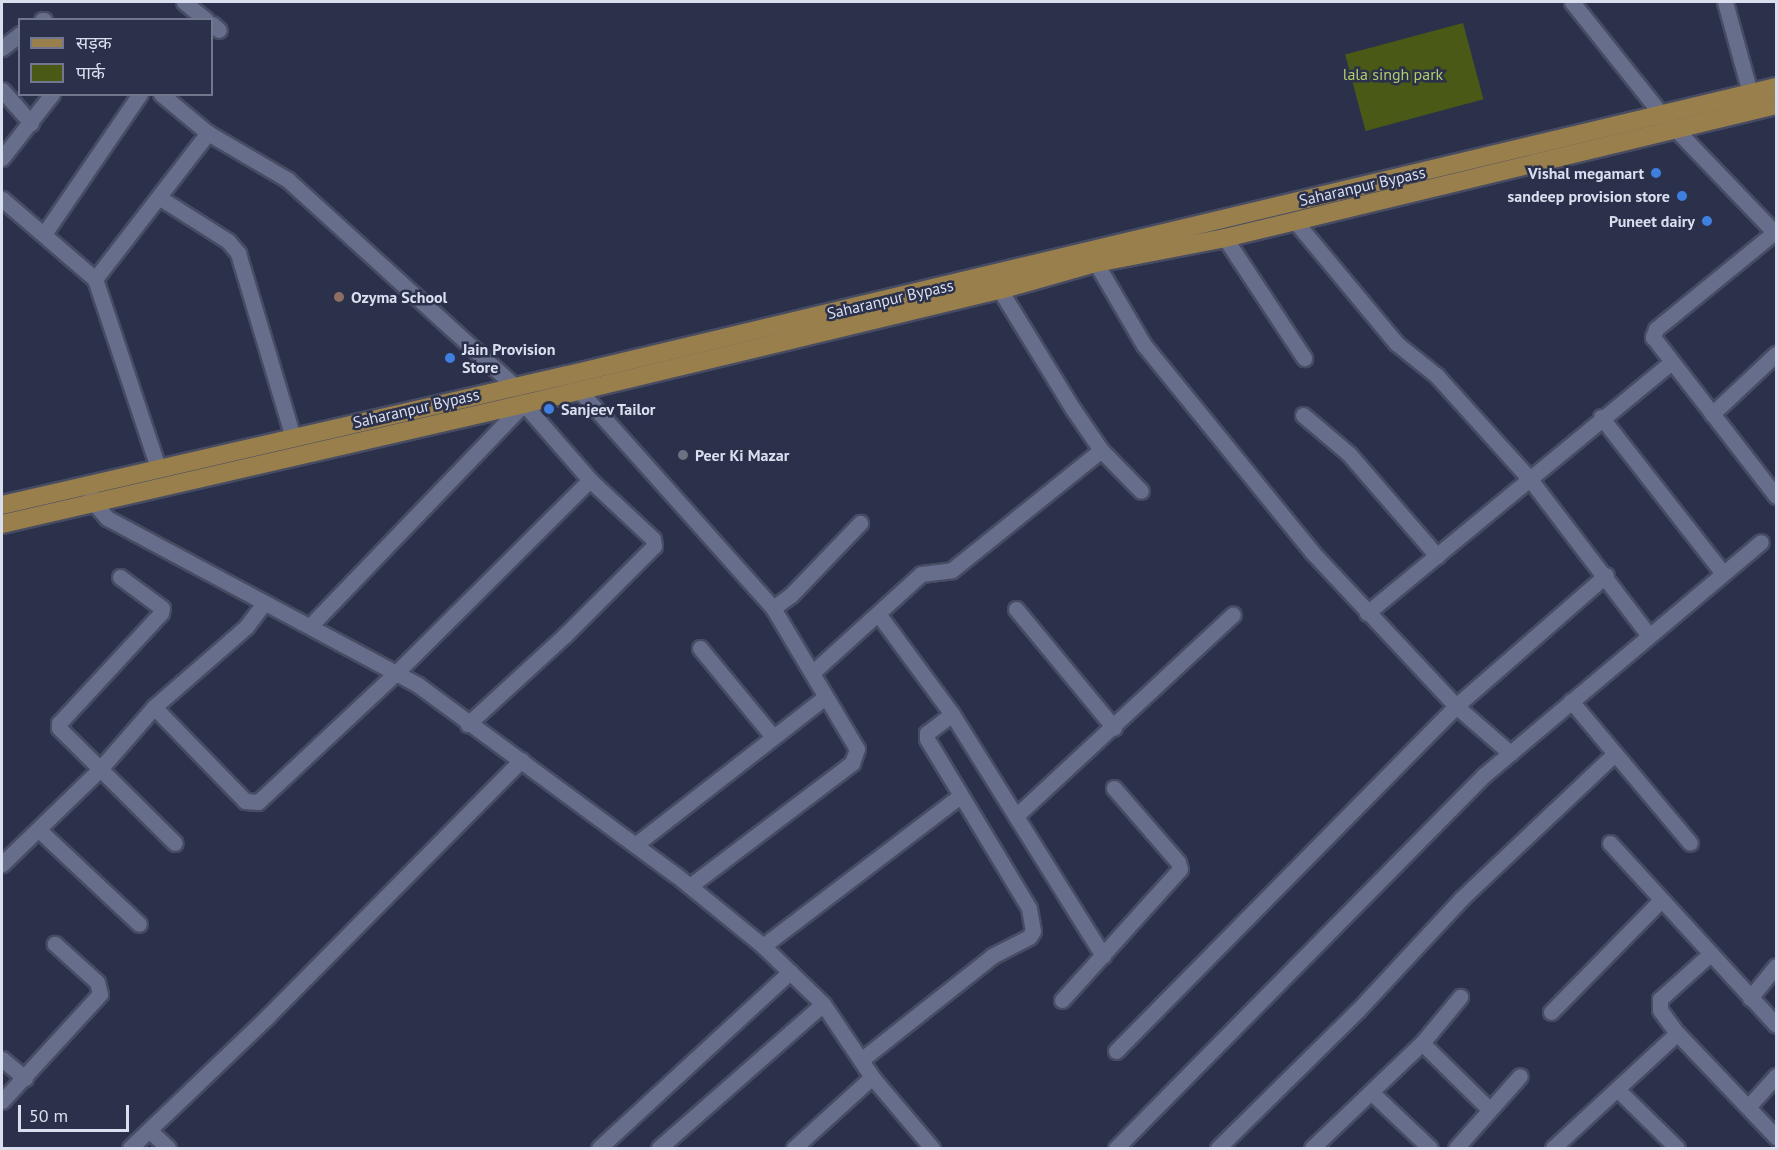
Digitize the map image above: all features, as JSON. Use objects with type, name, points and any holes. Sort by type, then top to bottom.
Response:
[{"type":"main road","name":"Saharanpur Bypass","points":[[2,506],[91,494],[158,467],[1776,87]]},
{"type":"main road","points":[[2,524],[91,494],[524,404],[578,389],[1000,290],[1096,263],[1225,238],[1776,105]]},
{"type":"street","points":[[184,2],[204,18]]},
{"type":"street","points":[[1572,2],[1662,115],[1776,233],[1656,329],[1654,343],[1773,485]]},
{"type":"street","points":[[1725,2],[1750,93]]},
{"type":"street","points":[[2,48],[18,36]]},
{"type":"street","points":[[2,90],[31,123]]},
{"type":"street","points":[[2,158],[51,96]]},
{"type":"street","points":[[44,234],[139,96]]},
{"type":"street","points":[[163,96],[208,134],[288,180],[513,385]]},
{"type":"street","points":[[95,279],[208,134]]},
{"type":"street","points":[[160,198],[228,241],[238,253],[293,437]]},
{"type":"street","points":[[2,199],[95,279],[158,467]]},
{"type":"street","points":[[1294,220],[1396,343],[1437,375],[1529,478],[1606,575],[1648,634]]},
{"type":"street","points":[[1225,238],[1304,358]]},
{"type":"street","points":[[1096,263],[1144,345],[1312,552],[1367,614],[1456,706],[1510,753]]},
{"type":"street","points":[[1000,290],[1101,450],[1141,491]]},
{"type":"street","points":[[1712,414],[1776,354]]},
{"type":"street","points":[[1367,614],[1600,417],[1670,363]]},
{"type":"street","points":[[578,389],[772,608],[813,672],[825,697],[857,749],[856,758],[784,818],[690,886]]},
{"type":"street","points":[[310,626],[524,404],[590,480],[653,539],[654,546],[543,656],[468,724]]},
{"type":"street","points":[[1303,415],[1349,454],[1437,556]]},
{"type":"street","points":[[1600,417],[1723,573]]},
{"type":"street","points":[[813,672],[879,615],[921,574],[952,570],[1101,450]]},
{"type":"street","points":[[154,707],[245,801],[254,804],[397,672],[590,480]]},
{"type":"street","points":[[91,494],[107,518],[397,672],[521,760],[690,886],[763,946],[823,1004],[872,1077],[932,1149]]},
{"type":"street","points":[[772,608],[791,595],[860,523]]},
{"type":"street","points":[[1116,1149],[1510,753],[1648,634],[1761,542]]},
{"type":"street","points":[[1116,1051],[1456,706],[1606,575]]},
{"type":"street","points":[[120,577],[162,608],[161,613],[59,723],[62,733],[175,843]]},
{"type":"street","points":[[2,864],[100,769],[154,707],[246,627],[264,603]]},
{"type":"street","points":[[1016,609],[1114,728]]},
{"type":"street","points":[[1016,816],[1114,728],[1233,614]]},
{"type":"street","points":[[879,615],[952,714],[1103,956]]},
{"type":"street","points":[[700,648],[773,737]]},
{"type":"street","points":[[635,845],[825,697]]},
{"type":"street","points":[[1571,701],[1613,755],[1690,843]]},
{"type":"street","points":[[861,1060],[992,956],[1029,937],[1033,930],[1029,908],[926,737],[952,714]]},
{"type":"street","points":[[1218,1149],[1358,1010],[1462,898],[1613,755]]},
{"type":"street","points":[[130,1149],[268,1016],[521,760]]},
{"type":"street","points":[[1062,999],[1103,956],[1180,866],[1114,788]]},
{"type":"street","points":[[763,946],[960,796]]},
{"type":"street","points":[[39,830],[139,924]]},
{"type":"street","points":[[1610,843],[1709,955],[1776,1025]]},
{"type":"street","points":[[1551,1012],[1661,900]]},
{"type":"street","points":[[2,1101],[100,994],[97,982],[55,944]]},
{"type":"street","points":[[1709,955],[1660,999],[1660,1010],[1677,1033],[1776,1137]]},
{"type":"street","points":[[1750,998],[1776,966]]},
{"type":"street","points":[[599,1149],[790,972]]},
{"type":"street","points":[[1323,1145],[1371,1092],[1422,1043],[1460,996]]},
{"type":"street","points":[[659,1149],[823,1004]]},
{"type":"street","points":[[1562,1146],[1617,1089],[1677,1033]]},
{"type":"street","points":[[1422,1043],[1490,1110]]},
{"type":"street","points":[[2,1059],[25,1078]]},
{"type":"street","points":[[1456,1149],[1520,1076]]},
{"type":"street","points":[[1748,1107],[1776,1076]]},
{"type":"street","points":[[794,1149],[872,1077]]},
{"type":"street","points":[[1617,1089],[1677,1149]]},
{"type":"street","points":[[1371,1092],[1430,1149]]},
{"type":"street","points":[[149,1130],[168,1149]]},
{"type":"green space","name":"lala singh park","points":[[1463,23],[1483,99],[1366,131],[1345,55]]},
{"type":"place","name":"Vishal megamart","points":[[1656,173]]},
{"type":"place","name":"sandeep provision store","points":[[1682,196]]},
{"type":"place","name":"Puneet dairy","points":[[1707,221]]},
{"type":"place","name":"Ozyma School","points":[[339,297]]},
{"type":"place","name":"Jain Provision Store","points":[[450,358]]},
{"type":"place","name":"Sanjeev Tailor","points":[[549,409]]},
{"type":"place","name":"Peer Ki Mazar","points":[[683,455]]}]
